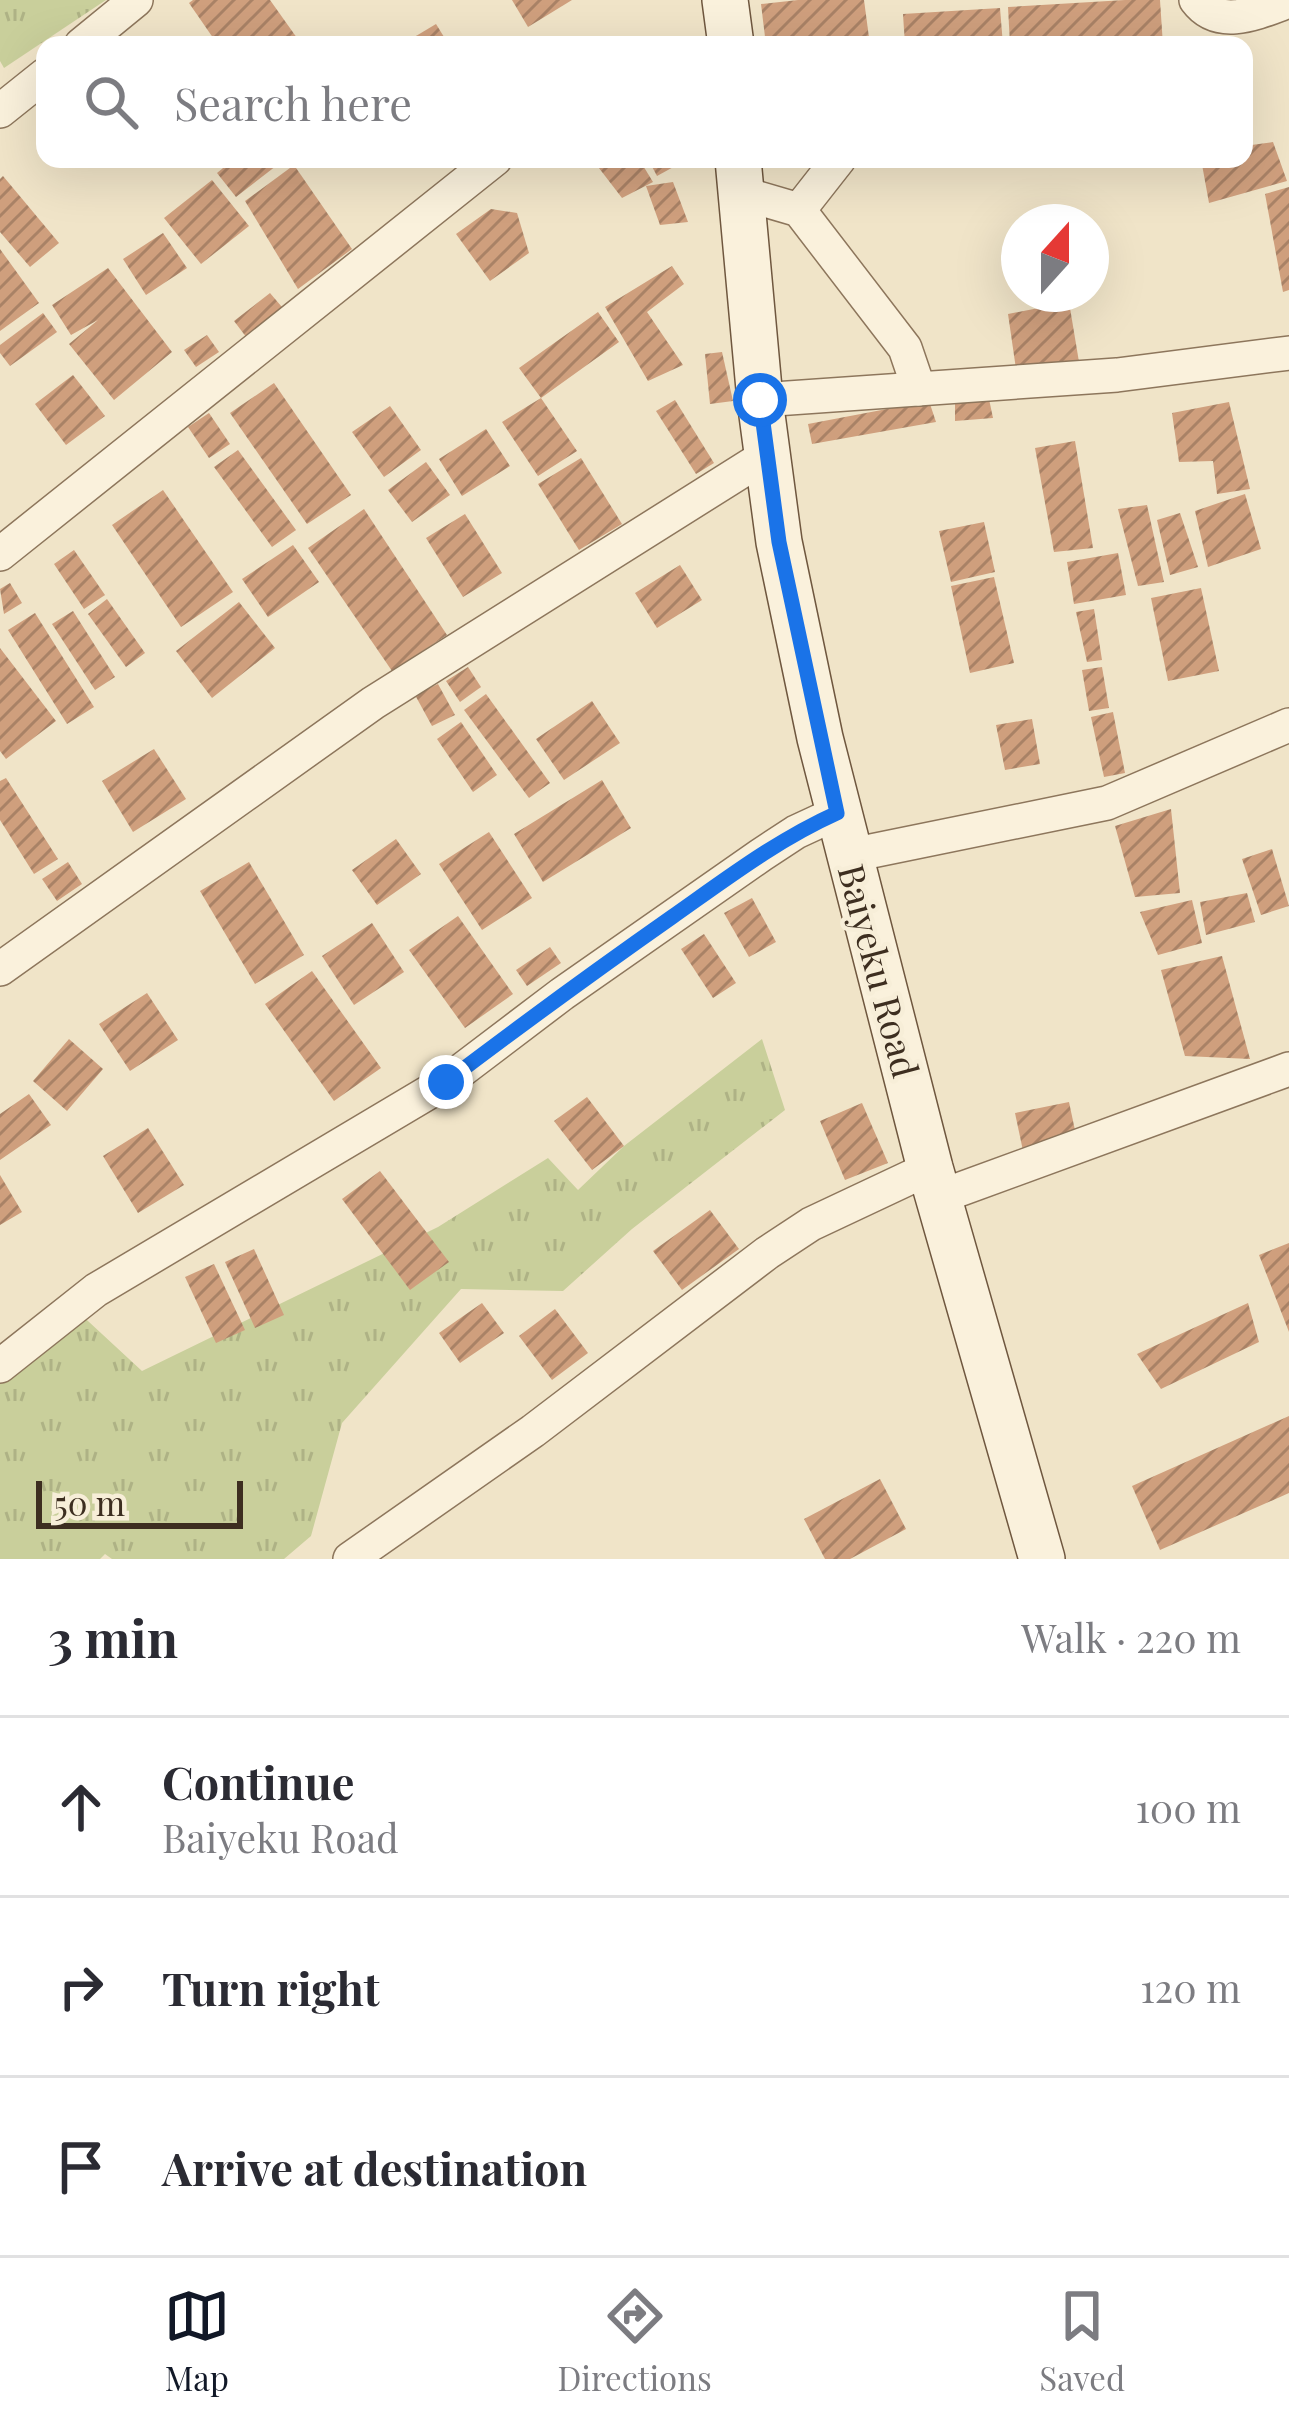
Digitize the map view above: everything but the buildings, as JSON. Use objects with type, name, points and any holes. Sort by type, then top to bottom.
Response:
[{"type":"main road","points":[[725,0],[729,36]]},
{"type":"main road","name":"Baiyeku Road","points":[[739,176],[779,542],[842,834],[934,1182],[1042,1559]]},
{"type":"street","points":[[92,36],[136,0]]},
{"type":"street","points":[[1196,0],[1210,13],[1244,17],[1289,2]]},
{"type":"street","points":[[0,111],[36,82]]},
{"type":"street","points":[[0,554],[484,168]]},
{"type":"street","points":[[799,210],[832,168]]},
{"type":"street","points":[[739,176],[799,210],[905,348],[920,388]]},
{"type":"street","points":[[760,400],[1117,375],[1289,353]]},
{"type":"street","points":[[0,969],[373,703],[767,455]]},
{"type":"street","points":[[0,1366],[96,1290],[446,1082],[562,994],[796,832],[842,834],[1107,803],[1289,725]]},
{"type":"street","points":[[350,1559],[811,1224],[1289,1069]]},
{"type":"green space","points":[[0,0],[106,0],[52,36],[36,36],[36,47],[4,68]]},
{"type":"green space","points":[[762,1039],[785,1110],[632,1229],[563,1291],[461,1289],[342,1423],[311,1536],[284,1559],[112,1559],[105,1554],[100,1559],[0,1559],[0,1350],[62,1297],[142,1371],[438,1227],[548,1158],[578,1190],[624,1146]]},
{"type":"route","points":[[446,1082],[760,855],[837,813],[779,542],[760,400]]}]
